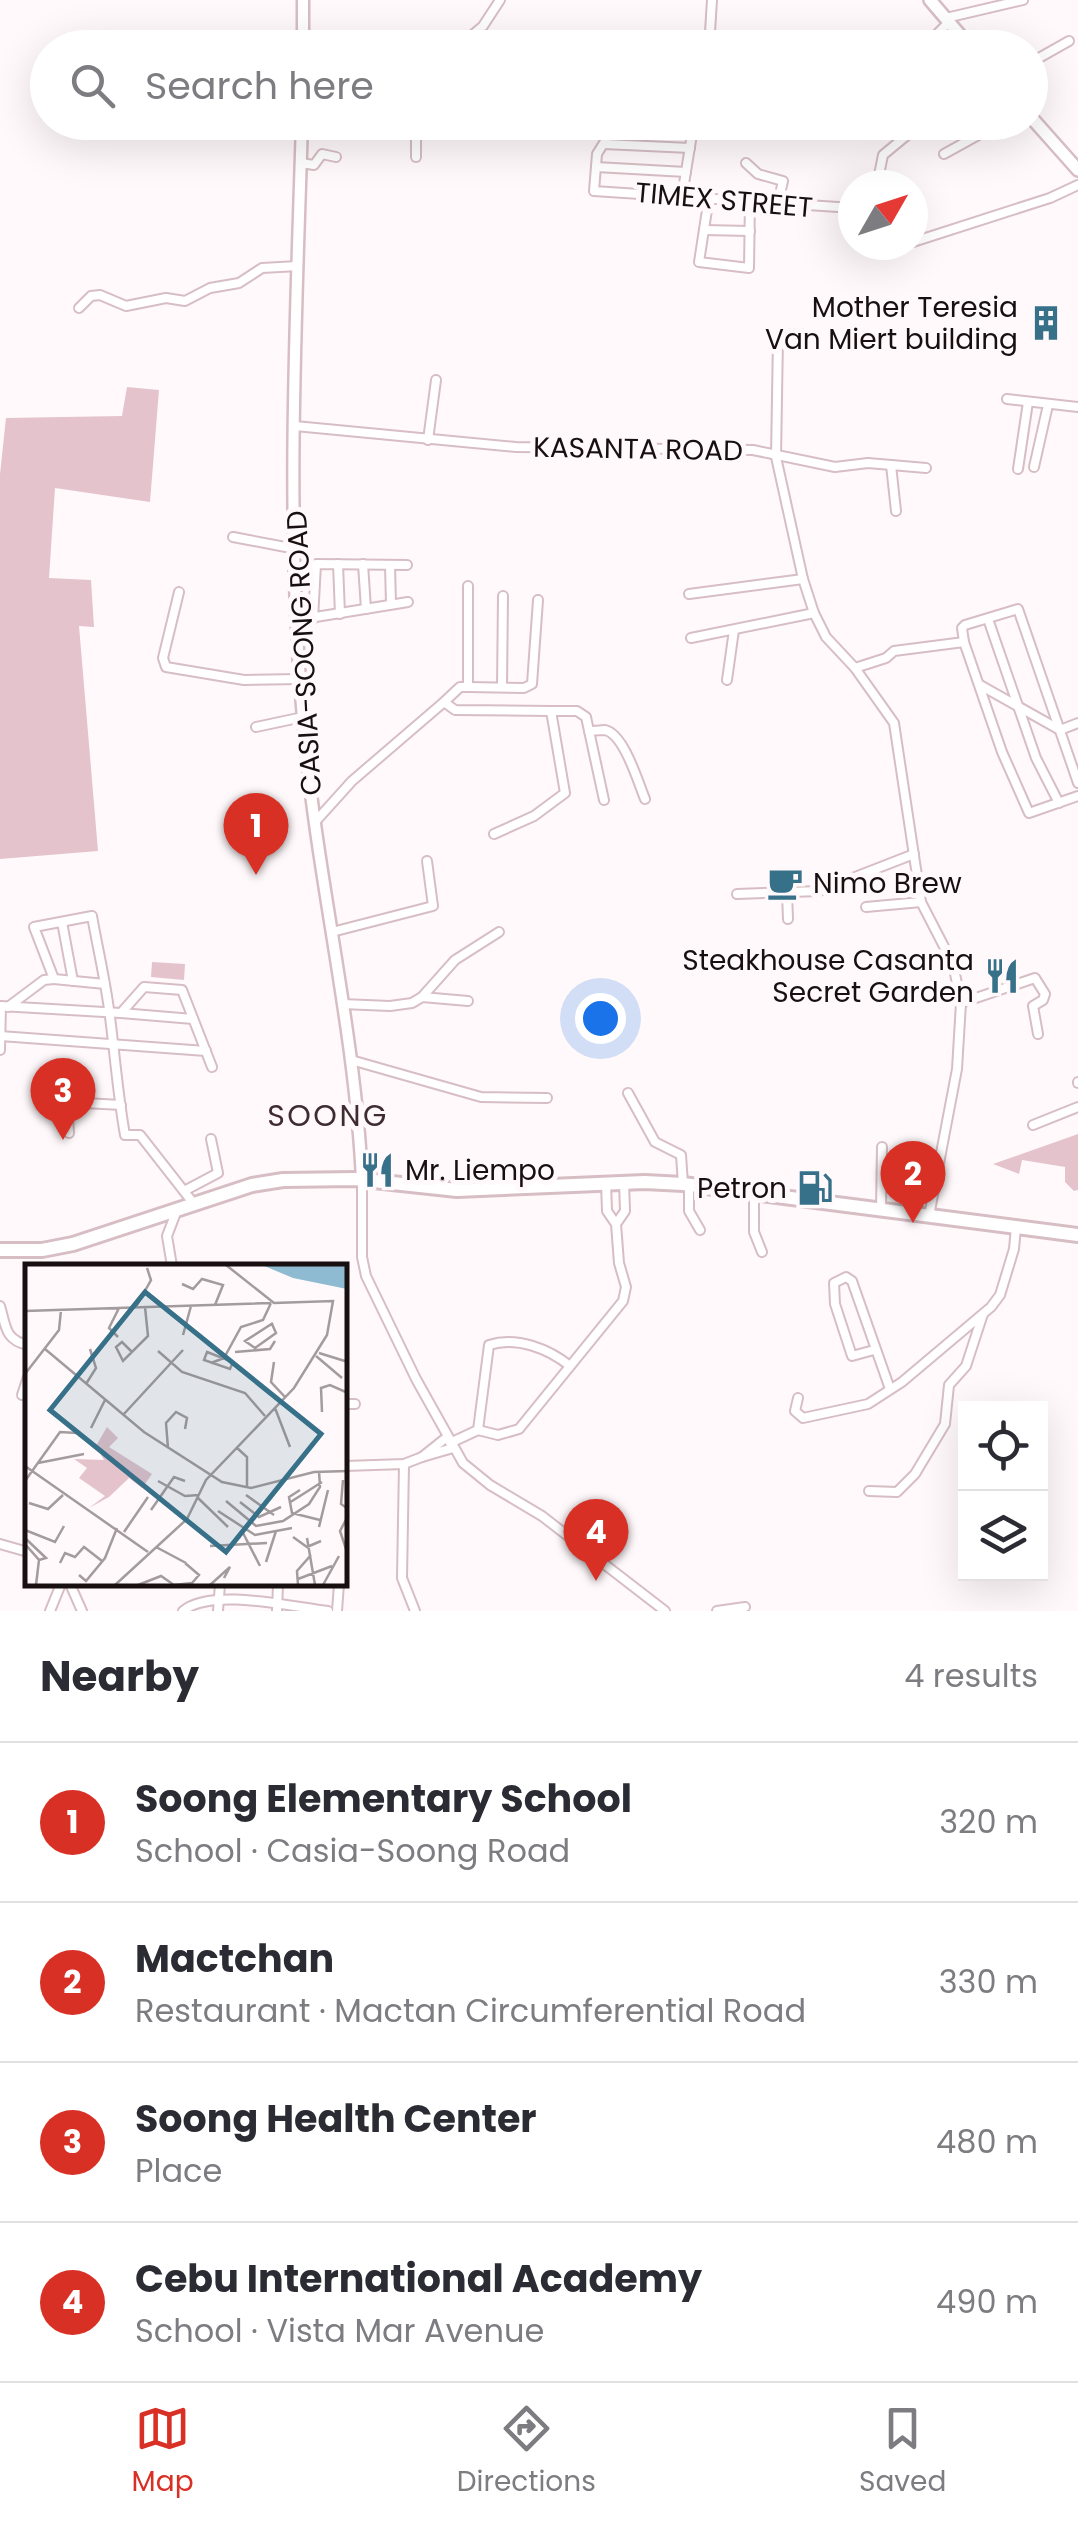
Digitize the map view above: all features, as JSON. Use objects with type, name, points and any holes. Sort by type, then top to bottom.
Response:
[{"type":"main road","points":[[930,0],[957,30]]},
{"type":"main road","points":[[1048,136],[1078,170]]},
{"type":"main road","points":[[0,1250],[42,1250],[72,1244],[252,1185],[283,1180],[362,1180],[458,1190],[624,1182],[686,1184],[1078,1235]]},
{"type":"street","points":[[303,0],[303,30]]},
{"type":"street","points":[[478,30],[500,0]]},
{"type":"street","points":[[710,30],[712,0]]},
{"type":"street","points":[[939,30],[948,20],[1023,0]]},
{"type":"street","points":[[1048,53],[1069,41]]},
{"type":"street","name":"CASIA-SOONG ROAD","points":[[302,140],[295,426],[302,717],[351,1060],[362,1180]]},
{"type":"street","points":[[416,140],[416,157]]},
{"type":"street","points":[[606,140],[597,154],[596,167],[686,172]]},
{"type":"street","points":[[682,196],[691,140]]},
{"type":"street","points":[[880,170],[883,155],[901,140]]},
{"type":"street","points":[[944,154],[969,140]]},
{"type":"street","points":[[604,144],[690,148]]},
{"type":"street","points":[[301,163],[314,165],[322,154],[336,158]]},
{"type":"street","points":[[746,163],[758,174],[783,182],[778,203]]},
{"type":"street","name":"TIMEX STREET","points":[[596,167],[594,190],[838,207]]},
{"type":"street","points":[[928,237],[1050,198],[1078,185]]},
{"type":"street","points":[[709,197],[699,262],[748,268],[750,200]]},
{"type":"street","points":[[704,230],[750,232]]},
{"type":"street","points":[[79,308],[91,296],[100,295],[126,306],[166,298],[185,301],[210,288],[239,283],[262,268],[298,266]]},
{"type":"street","points":[[804,334],[782,334],[778,338],[776,457],[835,467],[926,468]]},
{"type":"street","points":[[428,440],[436,380]]},
{"type":"street","points":[[1007,399],[1078,407]]},
{"type":"street","points":[[1018,469],[1028,402]]},
{"type":"street","points":[[1034,467],[1048,405]]},
{"type":"street","name":"KASANTA ROAD","points":[[295,426],[428,440],[624,450],[752,450],[776,457],[814,613],[826,636],[855,668],[894,723],[921,902],[952,964],[961,1003],[957,1069],[929,1216]]},
{"type":"street","points":[[891,465],[896,511]]},
{"type":"street","points":[[233,537],[296,548]]},
{"type":"street","points":[[338,564],[340,614]]},
{"type":"street","points":[[363,564],[366,610]]},
{"type":"street","points":[[390,565],[391,604]]},
{"type":"street","points":[[313,619],[313,566],[407,565]]},
{"type":"street","points":[[689,594],[803,579]]},
{"type":"street","points":[[468,586],[468,687]]},
{"type":"street","points":[[179,592],[163,658],[166,667],[244,680],[300,679]]},
{"type":"street","points":[[502,687],[503,596]]},
{"type":"street","points":[[315,822],[352,781],[460,687],[524,688],[534,682],[538,600]]},
{"type":"street","points":[[297,620],[408,602]]},
{"type":"street","points":[[1078,782],[1018,610],[966,624],[962,628],[964,642],[1002,752],[1029,813],[1078,796]]},
{"type":"street","points":[[690,638],[814,613]]},
{"type":"street","points":[[988,618],[1036,758],[1058,802]]},
{"type":"street","points":[[727,680],[734,630]]},
{"type":"street","points":[[855,668],[886,658],[894,651],[964,642]]},
{"type":"street","points":[[980,685],[1060,730],[1078,724]]},
{"type":"street","points":[[444,702],[455,710],[577,710],[586,718],[604,800]]},
{"type":"street","points":[[494,834],[534,816],[565,794],[551,710]]},
{"type":"street","points":[[256,727],[302,717]]},
{"type":"street","points":[[589,731],[614,734],[645,799]]},
{"type":"street","points":[[738,894],[819,891],[914,854]]},
{"type":"street","points":[[332,932],[434,906],[426,860]]},
{"type":"street","points":[[787,894],[788,918]]},
{"type":"street","points":[[866,907],[921,902]]},
{"type":"street","points":[[54,979],[34,927],[92,916],[126,1134],[140,1135],[194,1204]]},
{"type":"street","points":[[62,922],[73,981]]},
{"type":"street","points":[[342,1004],[412,1003],[456,960],[499,932]]},
{"type":"street","points":[[961,1003],[1035,978],[1045,994],[1034,1006],[1038,1034]]},
{"type":"street","points":[[3,1006],[44,980],[105,984]]},
{"type":"street","points":[[121,1012],[148,986],[182,990],[212,1068]]},
{"type":"street","points":[[422,996],[468,1001]]},
{"type":"street","points":[[3,1006],[194,1019]]},
{"type":"street","points":[[0,1050],[3,1006]]},
{"type":"street","points":[[0,1036],[206,1051]]},
{"type":"street","points":[[351,1060],[481,1097],[547,1098]]},
{"type":"street","points":[[628,1093],[655,1142],[681,1155],[690,1212],[700,1230]]},
{"type":"street","points":[[69,1133],[67,1102],[121,1105]]},
{"type":"street","points":[[1033,1125],[1078,1107]]},
{"type":"street","points":[[184,1191],[218,1174],[210,1139]]},
{"type":"street","points":[[882,1147],[882,1210]]},
{"type":"street","points":[[362,1180],[362,1256],[366,1276],[450,1443],[471,1471],[542,1516],[665,1611]]},
{"type":"street","points":[[616,1224],[625,1212],[624,1182]]},
{"type":"street","points":[[348,1466],[404,1464],[478,1430],[498,1435],[520,1429],[622,1301],[626,1286],[619,1263],[616,1224],[607,1211],[606,1183]]},
{"type":"street","points":[[754,1194],[754,1232],[762,1252]]},
{"type":"street","points":[[172,1264],[167,1236],[177,1210]]},
{"type":"street","points":[[798,1398],[797,1416],[803,1418],[863,1406],[902,1382],[1000,1295],[1014,1249],[1016,1227]]},
{"type":"street","points":[[874,1350],[852,1356],[835,1304],[834,1283],[840,1279],[852,1281],[890,1389]]},
{"type":"street","points":[[0,1306],[6,1332],[12,1340],[25,1344]]},
{"type":"street","points":[[869,1491],[897,1492],[915,1474],[945,1424],[949,1385],[966,1366],[983,1314]]},
{"type":"street","points":[[478,1430],[489,1344],[544,1348],[570,1366]]},
{"type":"street","points":[[22,1396],[25,1386]]},
{"type":"street","points":[[404,1464],[402,1578],[415,1611]]},
{"type":"street","points":[[0,1544],[25,1551]]},
{"type":"street","points":[[50,1611],[60,1586]]},
{"type":"street","points":[[71,1586],[82,1611]]},
{"type":"street","points":[[218,1611],[220,1586]]},
{"type":"street","points":[[338,1611],[339,1586]]},
{"type":"street","points":[[183,1611],[200,1600],[219,1599],[328,1611]]},
{"type":"street","points":[[717,1611],[745,1606]]},
{"type":"shaded area","points":[[127,387],[159,390],[150,502],[55,488],[49,578],[91,580],[94,627],[79,626],[98,851],[0,859],[0,474],[6,418],[122,416]]},
{"type":"shaded area","points":[[152,962],[185,964],[184,980],[151,977]]},
{"type":"shaded area","points":[[1078,1134],[1078,1190],[1065,1182],[1065,1167],[1022,1160],[1019,1174],[993,1164]]},
{"type":"place","name":"Mother Teresia Van Miert building","points":[[1046,323]]},
{"type":"place","name":"Soong Elementary School","points":[[256,875]]},
{"type":"place","name":"Nimo Brew","points":[[785,883]]},
{"type":"place","name":"Steakhouse Casanta Secret Garden","points":[[1002,976]]},
{"type":"place","name":"Soong Health Center","points":[[63,1140]]},
{"type":"place","name":"Mr. Liempo","points":[[377,1170]]},
{"type":"place","name":"Petron","points":[[815,1188]]},
{"type":"place","name":"Mactchan","points":[[913,1223]]},
{"type":"place","name":"Cebu International Academy","points":[[596,1581]]},
{"type":"district","name":"SOONG","points":[[328,1115]]}]
